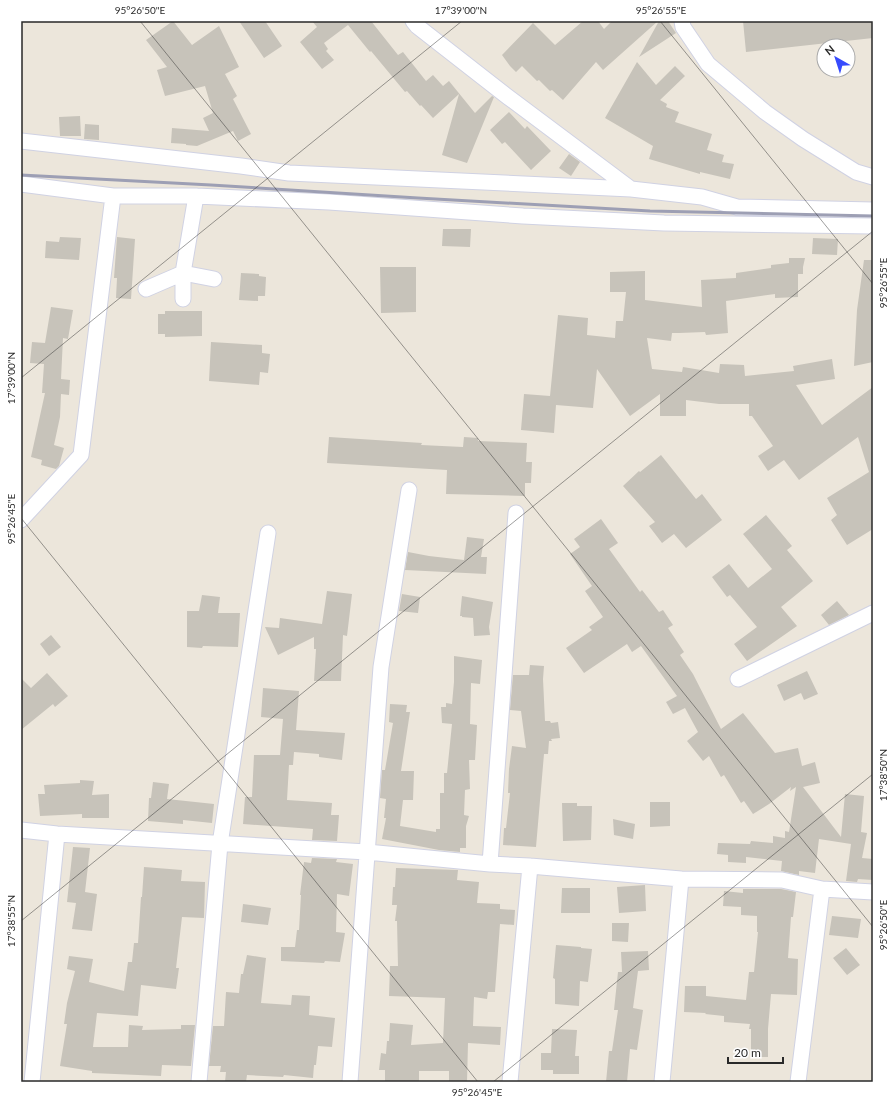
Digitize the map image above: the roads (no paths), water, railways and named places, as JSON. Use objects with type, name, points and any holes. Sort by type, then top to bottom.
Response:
[{"type":"street","points":[[413,21],[417,26],[631,189]]},
{"type":"street","points":[[682,21],[683,26],[708,64],[765,112],[803,139],[856,172],[873,177]]},
{"type":"street","points":[[21,141],[241,166],[289,173],[631,189],[702,197],[737,207],[873,210]]},
{"type":"street","points":[[21,184],[113,196],[196,196],[329,202],[554,218],[664,223],[873,226]]},
{"type":"street","points":[[21,520],[82,455],[113,196]]},
{"type":"street","points":[[183,299],[183,273],[196,196]]},
{"type":"street","points":[[146,289],[183,273],[214,279]]},
{"type":"street","points":[[350,1082],[381,667],[409,490]]},
{"type":"street","points":[[490,864],[516,513]]},
{"type":"street","points":[[198,1082],[220,844],[268,532]]},
{"type":"street","points":[[738,679],[873,613]]},
{"type":"street","points":[[21,830],[57,834],[368,852],[490,864],[681,879],[782,880],[822,889],[873,892]]},
{"type":"street","points":[[32,1082],[57,834]]},
{"type":"street","points":[[510,1082],[530,866]]},
{"type":"street","points":[[662,1082],[681,879]]},
{"type":"street","points":[[798,1082],[822,889]]},
{"type":"railway","points":[[21,175],[650,211],[873,216]]}]
